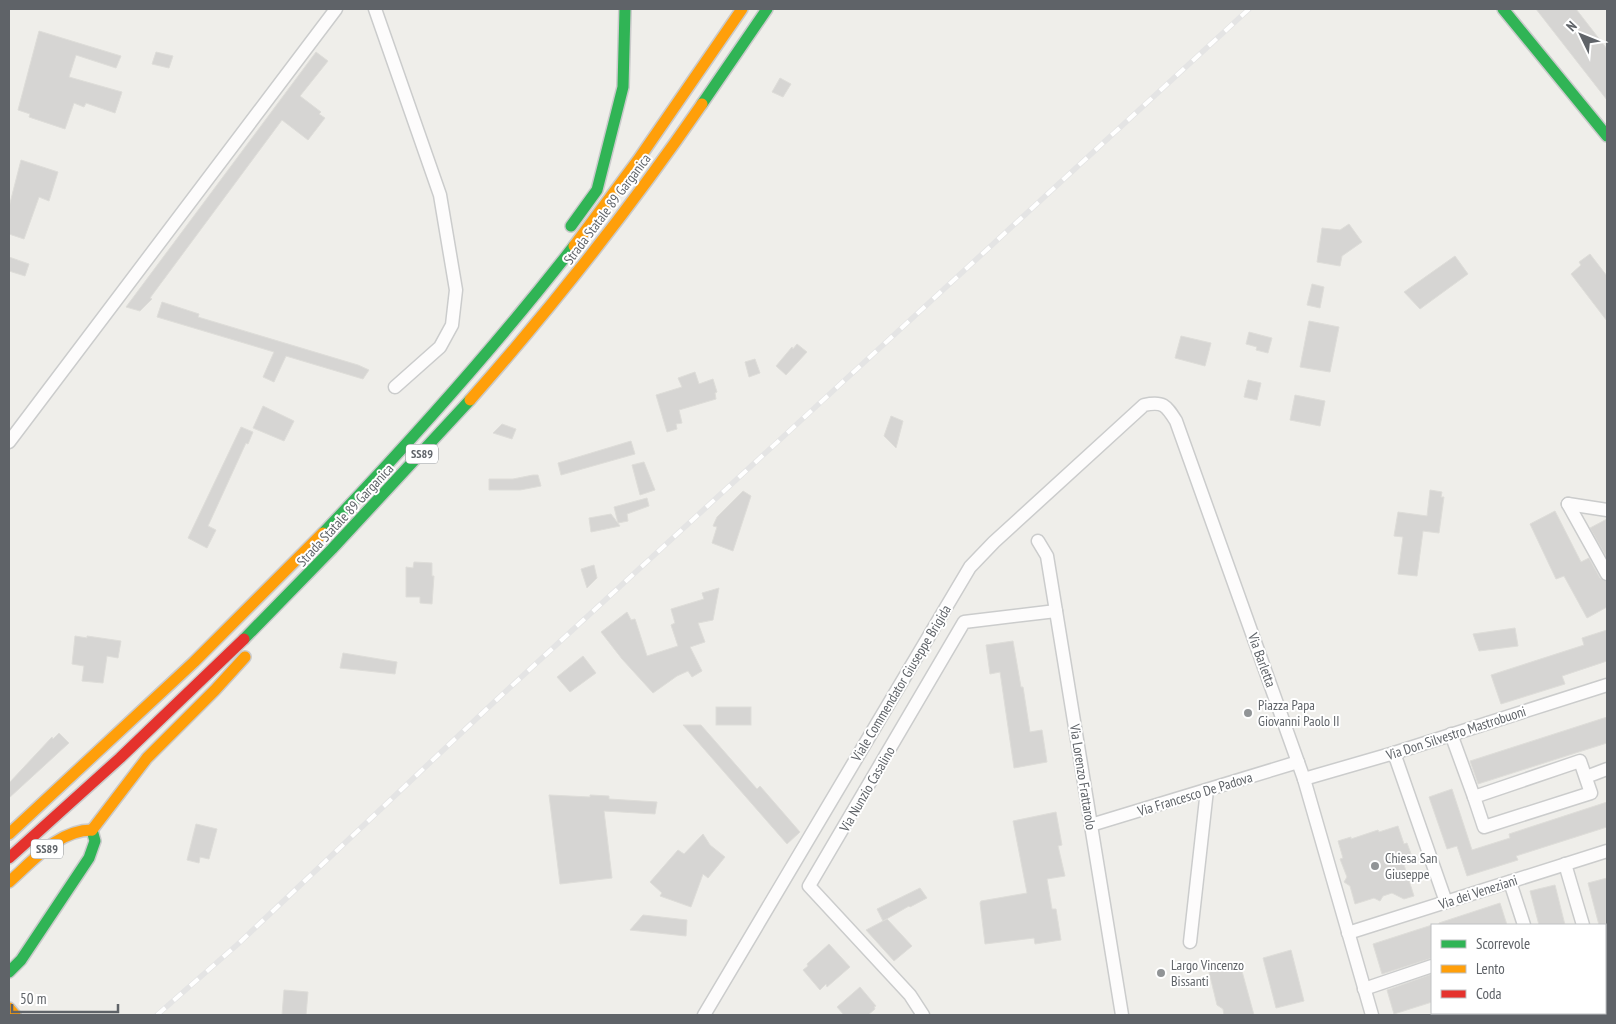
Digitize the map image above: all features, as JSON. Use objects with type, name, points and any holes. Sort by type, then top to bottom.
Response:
[{"type":"main road","points":[[562,237],[597,190],[623,87],[625,9]]},
{"type":"main road","name":"Strada Statale 89 Garganica","points":[[9,834],[149,705],[288,570],[368,486],[442,404],[527,305],[609,201],[656,136],[742,9]]},
{"type":"main road","name":"Strada Statale 89 Garganica","points":[[9,858],[150,728],[281,602],[396,482],[504,362],[624,214],[727,68],[766,9]]},
{"type":"main road","name":"SS89","points":[[727,68],[773,9]]},
{"type":"main road","points":[[1503,9],[1607,136]]},
{"type":"main road","points":[[442,404],[528,285]]},
{"type":"main road","name":"SS89","points":[[9,882],[62,837],[80,829],[92,830],[147,758],[215,690],[253,647],[281,602]]},
{"type":"main road","points":[[9,972],[21,960],[89,858],[95,841],[92,830]]},
{"type":"main road","points":[[9,1008],[16,1015]]},
{"type":"street","points":[[9,442],[336,9]]},
{"type":"street","points":[[375,9],[440,195],[456,290],[452,325],[440,347],[395,387]]},
{"type":"street","name":"Via Barletta","points":[[1157,402],[1168,407],[1176,421],[1304,779],[1372,1015]]},
{"type":"street","name":"Viale Commendator Giuseppe Brigida","points":[[704,1015],[970,567],[994,542],[1144,405],[1157,402]]},
{"type":"street","points":[[1607,510],[1568,504],[1607,574]]},
{"type":"street","name":"Via Lorenzo Frattarolo","points":[[1038,541],[1047,556],[1122,1015]]},
{"type":"street","name":"Via Nunzio Casalino","points":[[922,1015],[910,995],[809,886],[964,622],[1056,611]]},
{"type":"street","name":"Via Don Silvestro Mastrobuoni","points":[[1304,779],[1394,753],[1607,686]]},
{"type":"street","points":[[1451,734],[1484,827],[1591,793],[1580,761],[1474,797]]},
{"type":"street","points":[[1394,753],[1446,902]]},
{"type":"street","name":"Via Francesco De Padova","points":[[1091,826],[1298,762]]},
{"type":"street","points":[[1586,777],[1607,769]]},
{"type":"street","points":[[1190,942],[1207,790]]},
{"type":"street","name":"Via dei Veneziani","points":[[1348,933],[1607,851]]},
{"type":"street","points":[[1565,864],[1583,924]]},
{"type":"street","points":[[1510,882],[1524,924]]},
{"type":"street","points":[[1364,989],[1431,966]]},
{"type":"building","points":[[1536,9],[1576,9],[1607,49],[1607,100]]},
{"type":"building","points":[[39,31],[121,56],[116,68],[76,55],[69,77],[122,92],[115,113],[86,103],[84,107],[74,103],[65,129],[29,117],[30,114],[18,110]]},
{"type":"building","points":[[156,52],[173,56],[169,68],[152,64]]},
{"type":"building","points":[[316,52],[328,61],[300,96],[321,112],[319,114],[325,118],[308,140],[282,120],[150,298],[152,299],[140,311],[126,307]]},
{"type":"building","points":[[780,78],[791,84],[783,97],[772,92]]},
{"type":"building","points":[[21,160],[58,172],[49,201],[39,197],[24,239],[9,234],[9,207]]},
{"type":"building","points":[[1349,224],[1362,242],[1342,256],[1340,266],[1317,262],[1322,228],[1340,230]]},
{"type":"building","points":[[1590,254],[1607,276],[1607,321],[1571,274],[1581,265],[1579,262]]},
{"type":"building","points":[[1455,256],[1468,274],[1420,309],[1404,292]]},
{"type":"building","points":[[9,257],[29,264],[25,276],[9,271]]},
{"type":"building","points":[[1312,284],[1324,287],[1320,308],[1307,305]]},
{"type":"building","points":[[162,302],[199,314],[198,317],[358,365],[369,370],[363,379],[286,356],[274,382],[263,377],[274,352],[157,317]]},
{"type":"building","points":[[1309,321],[1339,327],[1330,372],[1300,367]]},
{"type":"building","points":[[1249,332],[1272,338],[1268,353],[1256,350],[1257,347],[1246,344]]},
{"type":"building","points":[[1181,336],[1211,343],[1205,366],[1175,358]]},
{"type":"building","points":[[797,344],[807,352],[786,375],[776,366],[792,347],[793,349]]},
{"type":"building","points":[[755,359],[760,373],[749,377],[745,362]]},
{"type":"building","points":[[695,372],[699,384],[713,379],[717,392],[715,393],[716,399],[679,410],[682,423],[676,424],[677,429],[667,432],[656,395],[682,387],[678,378]]},
{"type":"building","points":[[1248,380],[1261,383],[1257,400],[1244,397]]},
{"type":"building","points":[[1295,395],[1325,401],[1320,426],[1290,420]]},
{"type":"building","points":[[263,406],[294,421],[284,441],[253,428]]},
{"type":"building","points":[[891,416],[903,421],[896,448],[884,436]]},
{"type":"building","points":[[502,424],[516,429],[512,439],[493,433]]},
{"type":"building","points":[[241,427],[253,432],[248,444],[246,443],[208,526],[216,530],[207,548],[188,538]]},
{"type":"building","points":[[631,441],[635,454],[561,475],[558,463]]},
{"type":"building","points":[[644,462],[655,490],[640,495],[632,465]]},
{"type":"building","points":[[538,475],[541,486],[520,490],[489,490],[489,479],[513,479]]},
{"type":"building","points":[[1430,490],[1442,492],[1441,497],[1444,497],[1439,533],[1423,531],[1417,576],[1398,574],[1403,537],[1394,536],[1398,512],[1427,516]]},
{"type":"building","points":[[743,491],[751,496],[733,551],[712,543],[717,527],[713,526],[717,517]]},
{"type":"building","points":[[647,498],[649,506],[627,514],[628,521],[618,523],[614,507]]},
{"type":"building","points":[[1555,511],[1581,562],[1589,558],[1600,578],[1607,582],[1607,607],[1587,618],[1564,576],[1556,579],[1530,524]]},
{"type":"building","points":[[611,514],[620,526],[591,532],[589,518]]},
{"type":"building","points":[[1607,519],[1607,558],[1590,528]]},
{"type":"building","points":[[414,562],[432,563],[432,576],[434,576],[432,604],[420,603],[420,597],[406,597],[406,567],[413,568]]},
{"type":"building","points":[[594,565],[597,578],[587,588],[581,569]]},
{"type":"building","points":[[719,588],[713,620],[698,623],[705,642],[690,647],[702,671],[692,677],[688,671],[677,676],[653,693],[622,659],[601,632],[627,612],[631,620],[635,619],[647,656],[678,646],[671,625],[675,623],[671,609],[704,599],[702,593]]},
{"type":"building","points":[[1515,628],[1518,646],[1479,651],[1473,634]]},
{"type":"building","points":[[1607,630],[1607,661],[1562,676],[1565,684],[1501,704],[1491,675],[1584,645],[1582,638]]},
{"type":"building","points":[[75,636],[121,641],[118,658],[107,656],[103,683],[82,681],[84,666],[72,664]]},
{"type":"building","points":[[1013,641],[1030,732],[1042,730],[1047,762],[1014,768],[1000,672],[990,674],[986,645]]},
{"type":"building","points":[[343,653],[397,662],[395,674],[340,668]]},
{"type":"building","points":[[583,656],[596,673],[570,692],[557,677]]},
{"type":"building","points":[[716,707],[751,707],[751,725],[716,725]]},
{"type":"building","points":[[1607,717],[1607,743],[1478,784],[1470,761]]},
{"type":"building","points":[[683,725],[701,725],[757,789],[760,786],[800,832],[787,844]]},
{"type":"building","points":[[59,733],[69,743],[9,798],[9,783],[52,737],[53,739]]},
{"type":"building","points":[[1452,789],[1472,850],[1510,838],[1509,834],[1607,802],[1607,827],[1516,856],[1518,860],[1467,876],[1457,846],[1447,849],[1429,797]]},
{"type":"building","points":[[549,795],[609,796],[609,799],[657,802],[655,814],[604,811],[612,878],[560,884]]},
{"type":"building","points":[[1056,812],[1062,845],[1058,846],[1065,876],[1047,879],[1052,909],[1056,909],[1061,940],[1035,944],[1034,938],[985,944],[981,901],[1027,893],[1013,821]]},
{"type":"building","points":[[196,824],[217,829],[209,859],[200,857],[199,863],[187,860]]},
{"type":"building","name":"Chiesa San Giuseppe","points":[[1398,826],[1404,844],[1407,843],[1414,862],[1404,865],[1414,896],[1404,899],[1392,893],[1383,896],[1380,901],[1374,898],[1355,904],[1350,886],[1344,882],[1347,877],[1340,859],[1343,858],[1338,841]]},
{"type":"building","points":[[703,834],[710,845],[725,857],[708,878],[703,874],[691,907],[660,896],[662,893],[650,882],[678,850],[684,854]]},
{"type":"building","points":[[1607,878],[1606,940],[1606,924],[1599,924],[1588,883]]},
{"type":"building","points":[[1555,885],[1565,924],[1539,924],[1530,891]]},
{"type":"building","points":[[920,888],[927,898],[883,921],[877,909]]},
{"type":"building","points":[[1500,903],[1507,924],[1439,924]]},
{"type":"building","points":[[643,915],[687,920],[686,936],[630,930]]},
{"type":"building","points":[[887,919],[912,946],[894,961],[866,930]]},
{"type":"building","points":[[1431,925],[1431,958],[1382,974],[1373,944]]},
{"type":"building","points":[[829,944],[850,967],[827,987],[826,984],[820,990],[803,970]]},
{"type":"building","points":[[1291,950],[1304,1001],[1276,1008],[1263,958]]},
{"type":"building","points":[[1240,964],[1254,1015],[1224,1015],[1223,1009],[1217,1005],[1209,972]]},
{"type":"building","points":[[1431,974],[1431,1002],[1394,1014],[1387,990]]},
{"type":"building","points":[[860,987],[876,1006],[874,1007],[875,1009],[868,1015],[844,1015],[837,1007]]},
{"type":"building","points":[[284,990],[308,992],[306,1015],[282,1015]]},
{"type":"railway","points":[[157,1015],[238,944],[492,704],[1249,9]]},
{"type":"traffic: fast","points":[[571,226],[597,190],[623,87],[625,9]]},
{"type":"traffic: fast","points":[[702,104],[767,9]]},
{"type":"traffic: fast","points":[[1503,9],[1607,136]]},
{"type":"traffic: fast","points":[[323,533],[452,393],[574,246]]},
{"type":"traffic: fast","points":[[244,639],[332,549],[470,400]]},
{"type":"traffic: fast","points":[[9,972],[21,960],[89,858],[95,841],[92,830]]},
{"type":"traffic: slow","points":[[574,246],[638,160],[742,9]]},
{"type":"traffic: slow","points":[[470,400],[531,329],[590,255],[702,104]]},
{"type":"traffic: slow","points":[[9,834],[194,662],[323,533]]},
{"type":"traffic: slow","points":[[92,830],[147,758],[245,657]]},
{"type":"traffic: slow","points":[[9,882],[37,856],[57,841],[80,831],[92,830]]},
{"type":"traffic: slow","points":[[9,1008],[15,1015]]},
{"type":"traffic: jam","points":[[9,858],[120,758],[244,639]]},
{"type":"traffic: jam","points":[[1466,1015],[1471,1014]]},
{"type":"place","name":"Piazza Papa Giovanni Paolo II","points":[[1248,713]]},
{"type":"place","name":"Chiesa San Giuseppe","points":[[1375,866]]},
{"type":"place","name":"Largo Vincenzo Bissanti","points":[[1161,973]]}]
